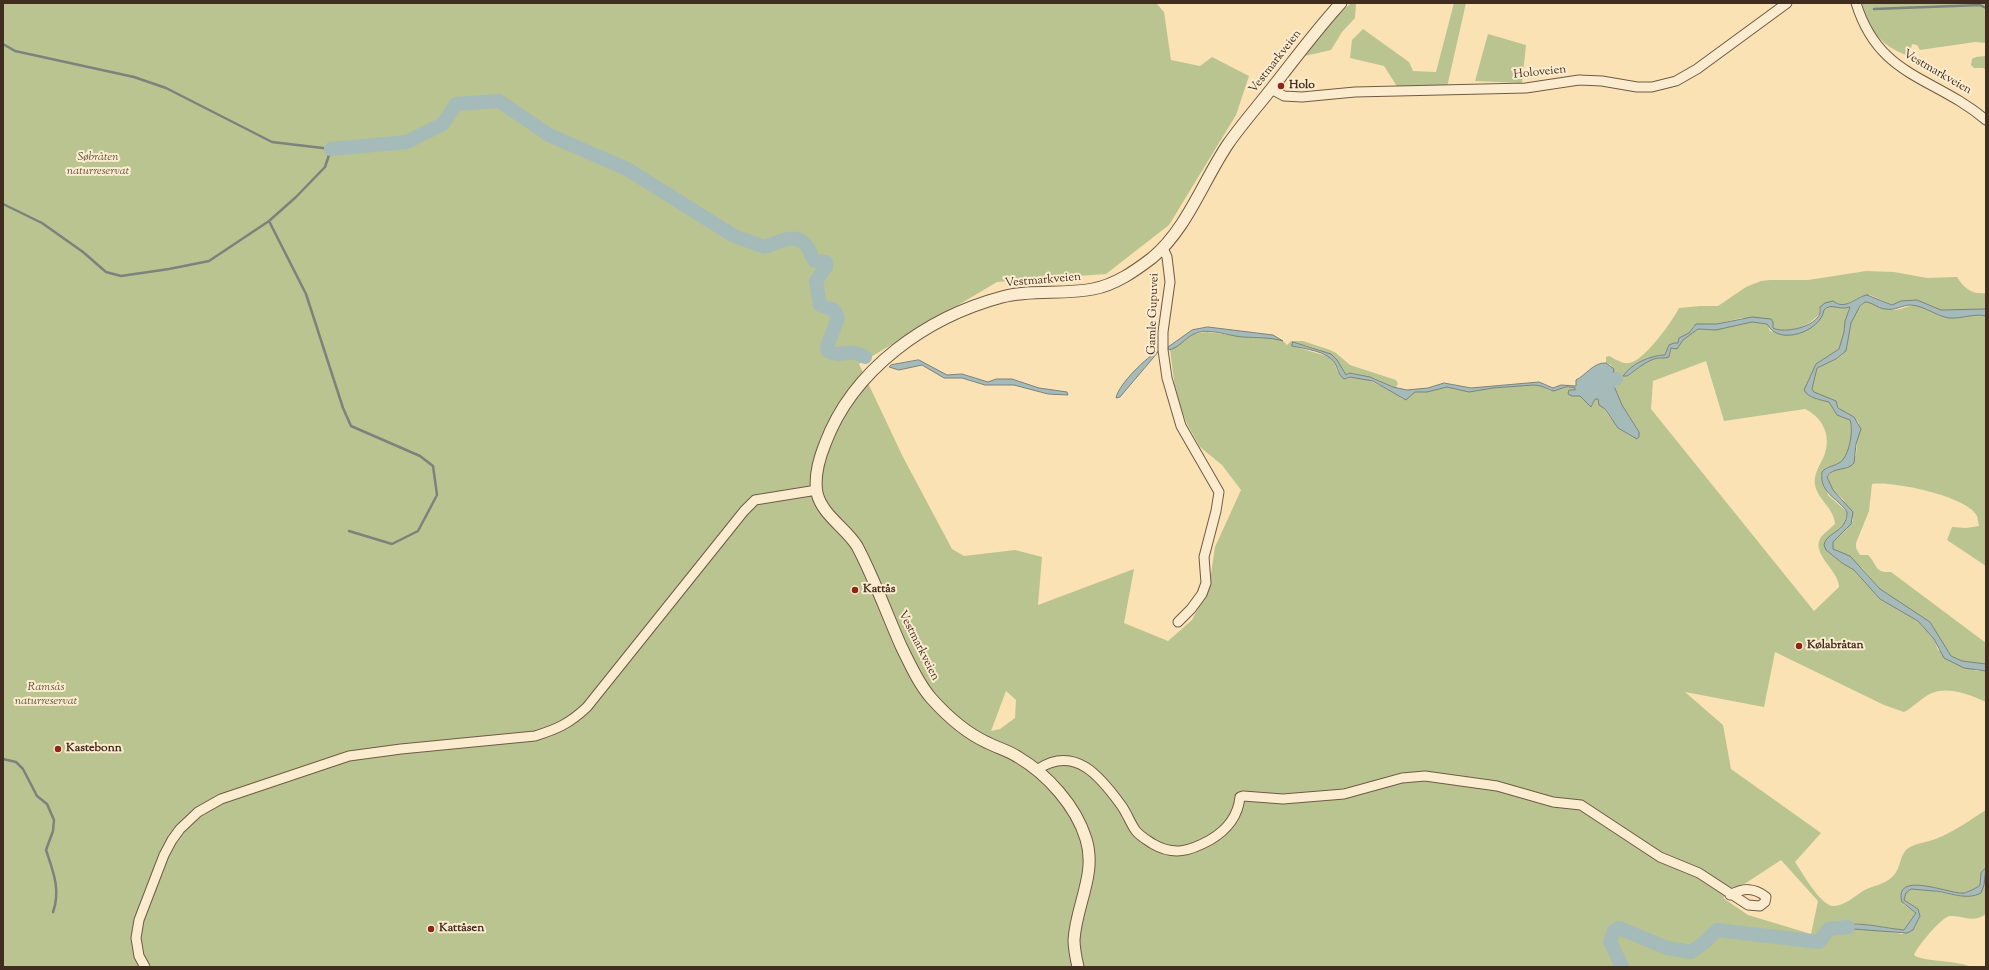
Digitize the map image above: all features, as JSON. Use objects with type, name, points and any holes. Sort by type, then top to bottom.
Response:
[{"type":"street","name":"Vestmarkveien","points":[[1078,967],[1074,940],[1090,871],[1088,845],[1082,826],[1073,811],[1038,769],[1016,755],[968,732],[946,714],[930,697],[907,658],[857,546],[847,532],[825,510],[817,490],[816,479],[820,457],[830,430],[838,416],[864,380],[884,360],[905,343],[960,312],[1003,297],[1034,292],[1082,291],[1108,284],[1136,269],[1163,248],[1186,216],[1229,142],[1305,45],[1341,3]]},
{"type":"street","name":"Holoveien","points":[[1271,89],[1284,96],[1302,96],[1355,92],[1526,88],[1578,80],[1602,81],[1637,87],[1652,87],[1676,82],[1697,69],[1788,3]]},
{"type":"street","name":"Vestmarkveien","points":[[1856,3],[1861,17],[1880,50],[1896,65],[1973,109],[1986,120]]},
{"type":"street","name":"Gamle Gupuvei","points":[[1163,248],[1167,257],[1170,282],[1163,350],[1167,378],[1181,426],[1219,492],[1216,511],[1204,557],[1206,583],[1202,594],[1191,609],[1178,622]]},
{"type":"street","points":[[145,967],[139,956],[136,938],[139,920],[164,855],[172,840],[180,829],[198,812],[221,799],[349,756],[386,750],[534,736],[555,730],[572,722],[587,707],[744,511],[755,500],[817,490]]},
{"type":"street","points":[[1038,769],[1045,765],[1062,760],[1069,760],[1082,765],[1096,776],[1121,805],[1137,832],[1144,838],[1166,850],[1177,852],[1200,845],[1222,832],[1233,821],[1239,808],[1240,797],[1251,795],[1283,799],[1344,794],[1402,778],[1417,776],[1496,786],[1553,802],[1581,805],[1660,857],[1699,873],[1730,895]]},
{"type":"green space","points":[[3,3],[1156,3],[1164,12],[1171,60],[1200,66],[1212,57],[1249,76],[1236,115],[1169,225],[1106,274],[997,282],[859,364],[903,457],[952,549],[964,556],[1015,550],[1042,557],[1038,605],[1134,569],[1124,623],[1168,641],[1192,620],[1209,588],[1215,547],[1241,490],[1222,465],[1200,447],[1187,424],[1176,395],[1170,350],[1194,334],[1207,332],[1245,337],[1276,338],[1283,341],[1287,345],[1291,341],[1303,341],[1336,353],[1350,365],[1396,380],[1398,384],[1395,388],[1374,378],[1349,373],[1346,375],[1335,359],[1325,352],[1296,343],[1292,346],[1330,357],[1335,364],[1337,371],[1346,379],[1358,377],[1365,379],[1399,395],[1402,399],[1415,392],[1427,392],[1442,387],[1449,387],[1469,392],[1493,388],[1534,385],[1541,386],[1551,391],[1569,387],[1576,388],[1571,390],[1572,396],[1580,395],[1590,406],[1592,406],[1595,399],[1598,399],[1605,411],[1620,429],[1632,436],[1639,437],[1638,430],[1622,405],[1612,379],[1613,372],[1611,365],[1606,363],[1606,357],[1609,356],[1624,363],[1635,361],[1642,356],[1657,340],[1679,308],[1718,306],[1746,287],[1761,281],[1808,280],[1866,271],[1894,272],[1927,278],[1957,277],[1969,290],[1977,293],[1986,293],[1986,309],[1941,310],[1917,300],[1901,301],[1893,305],[1870,295],[1862,296],[1845,305],[1836,303],[1828,306],[1850,307],[1845,321],[1844,332],[1839,349],[1816,364],[1806,385],[1806,393],[1816,399],[1829,402],[1837,415],[1850,420],[1851,424],[1850,443],[1846,455],[1840,463],[1827,467],[1821,476],[1828,495],[1847,512],[1844,525],[1831,536],[1826,550],[1842,563],[1854,570],[1880,599],[1918,621],[1934,639],[1938,650],[1976,671],[1986,671],[1986,702],[1959,692],[1945,690],[1928,695],[1904,712],[1884,705],[1775,652],[1764,707],[1685,692],[1723,725],[1731,769],[1821,833],[1795,862],[1818,895],[1829,905],[1838,906],[1863,891],[1890,879],[1896,873],[1904,852],[1907,849],[1915,845],[1934,840],[1986,810],[1986,868],[1980,877],[1980,885],[1972,891],[1963,893],[1953,892],[1922,886],[1912,886],[1904,889],[1903,904],[1916,913],[1904,930],[1857,924],[1829,927],[1830,931],[1840,928],[1880,930],[1902,934],[1915,927],[1920,916],[1918,909],[1904,900],[1906,893],[1911,889],[1934,891],[1960,896],[1978,894],[1986,875],[1986,914],[1972,919],[1955,916],[1946,918],[1941,921],[1930,933],[1914,955],[1924,959],[1958,963],[1971,967],[3,967]],"holes":[[[1827,306],[1810,327],[1800,333],[1790,335],[1770,331],[1767,324],[1752,322],[1716,330],[1698,329],[1683,340],[1678,347],[1671,348],[1670,355],[1646,362],[1627,376],[1623,376],[1636,364],[1648,358],[1665,355],[1674,343],[1678,343],[1679,338],[1689,333],[1694,326],[1717,324],[1741,318],[1773,322],[1773,328],[1785,331],[1792,330],[1811,322],[1820,313],[1819,309]],[[1706,361],[1724,421],[1805,409],[1817,417],[1824,428],[1827,441],[1826,449],[1816,474],[1815,485],[1819,495],[1832,513],[1835,524],[1821,537],[1819,550],[1835,574],[1839,587],[1814,611],[1651,409],[1653,381]],[[1006,691],[1016,700],[1015,718],[1000,729],[991,731]],[[1781,860],[1818,901],[1811,934],[1748,915],[1723,898]]]},
{"type":"green space","points":[[1351,3],[1356,3],[1355,18],[1342,32],[1331,50],[1305,56],[1328,25]]},
{"type":"green space","points":[[1454,3],[1466,3],[1447,87],[1398,88],[1384,66],[1350,58],[1352,40],[1363,29],[1409,62],[1413,71],[1436,72]]},
{"type":"green space","points":[[1862,3],[1986,3],[1986,43],[1975,42],[1920,50],[1917,45],[1912,44],[1910,53],[1906,55],[1882,41],[1872,29]]},
{"type":"green space","points":[[1488,34],[1526,45],[1522,83],[1475,81]]},
{"type":"green space","points":[[1986,56],[1986,70],[1983,68],[1974,68],[1971,65],[1972,59]]},
{"type":"green space","points":[[1865,302],[1890,310],[1918,306],[1949,318],[1977,315],[1986,316],[1986,566],[1947,540],[1952,527],[1966,528],[1979,526],[1977,516],[1970,509],[1945,496],[1928,491],[1895,485],[1872,484],[1869,511],[1856,543],[1856,548],[1860,555],[1868,555],[1879,570],[1891,572],[1986,643],[1986,664],[1962,661],[1951,656],[1930,622],[1880,589],[1862,568],[1833,549],[1833,542],[1847,529],[1853,520],[1843,499],[1833,490],[1827,477],[1835,470],[1847,468],[1856,455],[1859,423],[1854,417],[1841,411],[1835,401],[1814,392],[1812,389],[1817,368],[1837,359],[1845,352],[1851,322],[1857,311]]},
{"type":"water","points":[[1867,295],[1892,305],[1901,301],[1917,300],[1941,310],[1986,309],[1986,316],[1977,315],[1949,318],[1911,305],[1889,309],[1865,302],[1860,306],[1851,323],[1846,351],[1836,359],[1817,368],[1812,389],[1814,392],[1836,401],[1838,408],[1854,417],[1861,429],[1856,444],[1854,463],[1851,466],[1833,471],[1827,477],[1833,490],[1853,512],[1851,524],[1833,542],[1833,549],[1850,556],[1880,589],[1930,622],[1951,656],[1962,661],[1986,664],[1986,671],[1964,668],[1944,658],[1934,639],[1918,621],[1880,599],[1854,570],[1842,563],[1826,550],[1824,545],[1826,540],[1844,524],[1847,512],[1826,490],[1823,485],[1822,472],[1839,463],[1846,456],[1851,437],[1851,425],[1850,420],[1837,415],[1829,402],[1812,397],[1804,390],[1816,364],[1839,349],[1844,332],[1845,321],[1850,307],[1827,308],[1824,310],[1821,318],[1816,324],[1799,334],[1781,334],[1773,331],[1767,324],[1752,322],[1716,330],[1698,329],[1683,340],[1677,349],[1671,348],[1669,357],[1654,359],[1627,376],[1623,376],[1636,364],[1648,358],[1665,355],[1669,345],[1678,343],[1679,338],[1689,333],[1696,324],[1717,324],[1752,317],[1771,319],[1773,322],[1773,328],[1778,330],[1792,330],[1813,322],[1820,313],[1820,307],[1825,303],[1833,301],[1842,305]]},
{"type":"water","points":[[1208,327],[1273,335],[1283,341],[1205,331],[1194,334],[1175,348],[1168,350],[1168,347],[1192,330]]},
{"type":"water","points":[[1293,342],[1331,354],[1337,360],[1346,375],[1349,373],[1370,377],[1393,387],[1407,390],[1428,388],[1444,383],[1471,388],[1539,382],[1553,388],[1561,385],[1576,386],[1576,380],[1594,367],[1602,363],[1606,363],[1614,369],[1612,381],[1622,405],[1639,432],[1639,437],[1637,439],[1618,428],[1605,409],[1599,405],[1598,399],[1595,399],[1591,407],[1580,396],[1572,396],[1568,394],[1569,390],[1575,390],[1575,388],[1566,387],[1553,391],[1534,385],[1493,388],[1469,392],[1447,387],[1427,392],[1415,392],[1406,400],[1373,381],[1350,377],[1344,379],[1340,375],[1335,363],[1327,356],[1316,351],[1292,346]]},
{"type":"water","points":[[1159,351],[1120,397],[1116,398],[1118,392],[1127,379],[1148,359]]},
{"type":"water","points":[[919,360],[947,375],[962,374],[988,382],[996,379],[1012,379],[1039,388],[1067,392],[1068,395],[1048,394],[1014,385],[985,385],[962,378],[944,378],[922,365],[899,370],[889,367],[891,365]]},
{"type":"water","points":[[1986,868],[1984,885],[1981,893],[1975,895],[1963,896],[1911,889],[1906,893],[1904,900],[1918,909],[1920,916],[1913,930],[1907,933],[1840,928],[1830,931],[1829,927],[1849,924],[1904,930],[1916,913],[1902,902],[1902,892],[1906,887],[1914,885],[1925,886],[1957,893],[1964,893],[1980,885],[1981,873]]},
{"type":"waterway","points":[[1874,9],[1980,5],[1986,8]]},
{"type":"waterway","points":[[3,44],[15,51],[134,77],[166,88],[272,142],[331,149],[325,167],[296,197],[269,221],[209,261],[169,269],[121,276],[106,272],[83,252],[42,223],[3,204]]},
{"type":"waterway","points":[[331,149],[407,142],[443,124],[456,104],[499,101],[549,135],[627,169],[734,236],[765,247],[786,239],[797,239],[802,241],[815,261],[826,262],[826,267],[816,281],[820,305],[834,310],[838,318],[827,347],[828,351],[837,354],[854,353],[865,357]]},
{"type":"waterway","points":[[269,221],[306,294],[343,408],[351,426],[420,456],[433,466],[437,495],[418,531],[392,544],[349,531]]},
{"type":"waterway","points":[[1612,381],[1616,379]]},
{"type":"waterway","points":[[3,759],[16,762],[23,769],[37,796],[47,804],[54,820],[53,831],[46,850],[56,888],[53,912]]},
{"type":"waterway","points":[[1622,967],[1610,941],[1614,931],[1619,928],[1667,948],[1691,952],[1704,943],[1717,930],[1819,942],[1829,929],[1848,927]]},
{"type":"place","name":"Holo","points":[[1281,86]]},
{"type":"place","name":"Kattås","points":[[855,590]]},
{"type":"place","name":"Kølabråtan","points":[[1799,646]]},
{"type":"place","name":"Kastebonn","points":[[58,749]]},
{"type":"place","name":"Kattåsen","points":[[431,929]]},
{"type":"park label","name":"Søbråten naturreservat","points":[[98,165]]},
{"type":"park label","name":"Ramsås naturreservat","points":[[46,695]]}]
